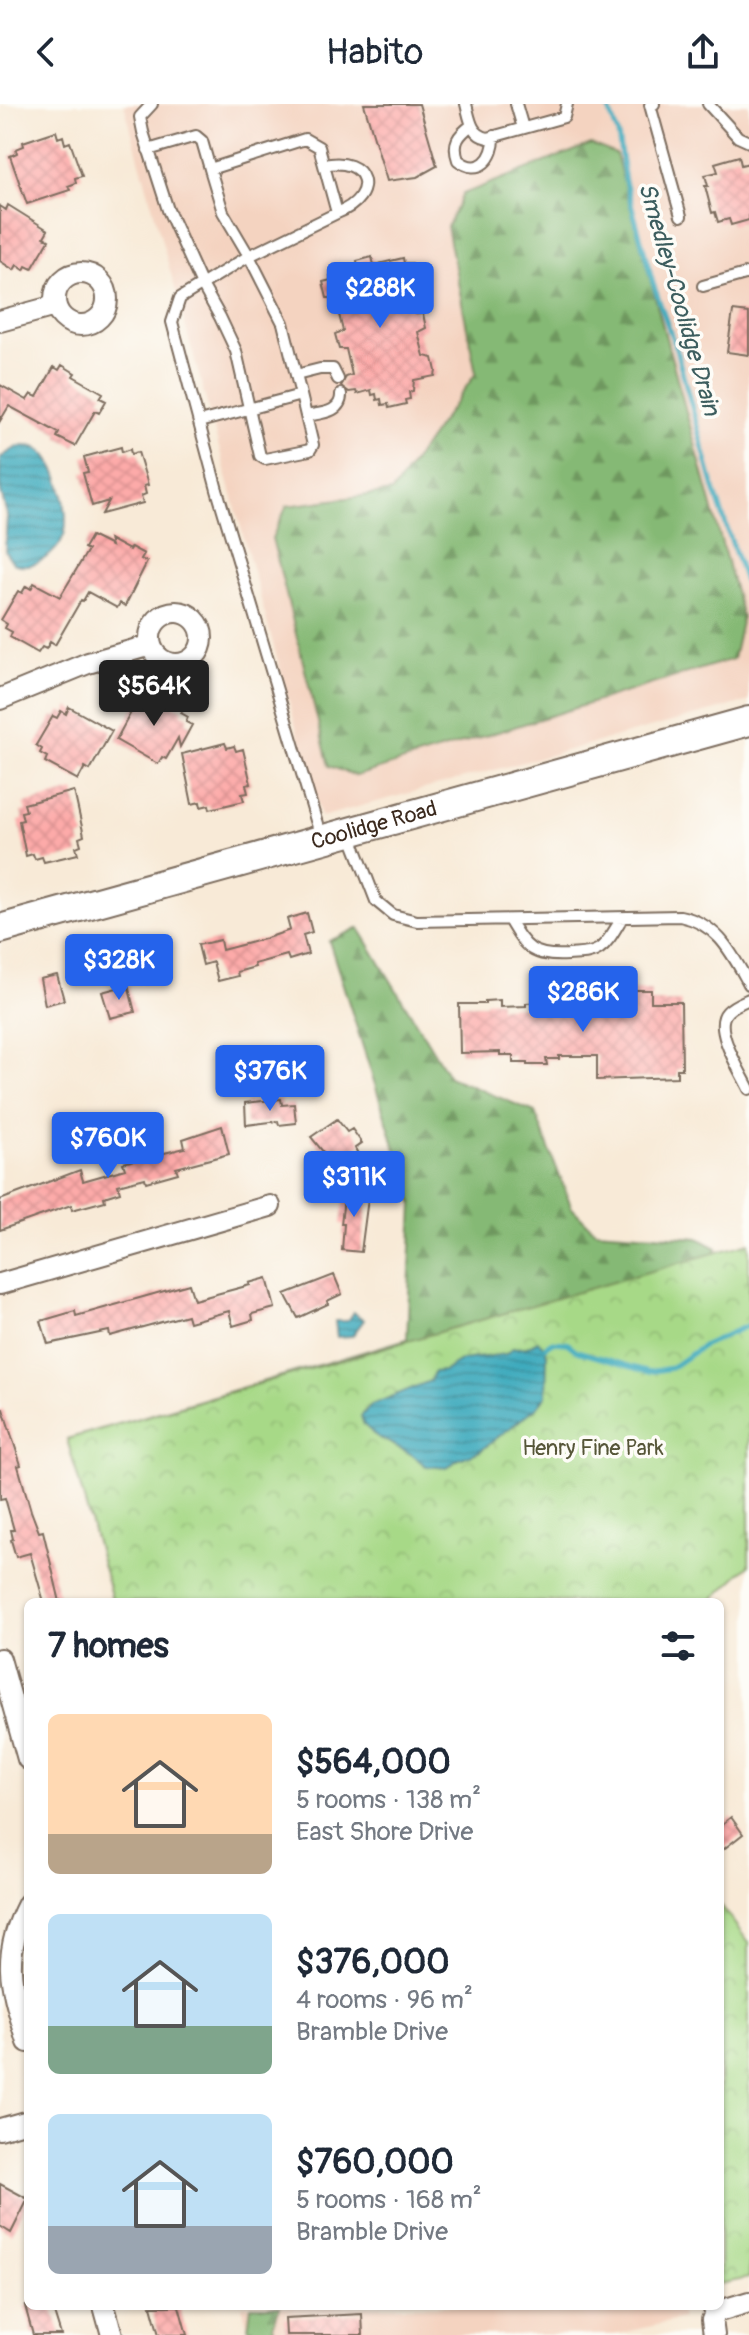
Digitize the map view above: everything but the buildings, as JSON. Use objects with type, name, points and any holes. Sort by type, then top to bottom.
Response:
[{"type":"street","points":[[0,321],[55,306]]},
{"type":"street","points":[[0,699],[88,663],[151,645]]},
{"type":"street","name":"Coolidge Road","points":[[0,928],[749,721]]},
{"type":"street","points":[[0,1284],[270,1206]]},
{"type":"street","points":[[0,1659],[24,1745]]},
{"type":"street","points":[[24,1911],[14,1929],[10,1974],[24,2027]]},
{"type":"street","points":[[0,2129],[24,2122]]},
{"type":"street","points":[[724,2310],[749,2302]]},
{"type":"street","points":[[105,2310],[112,2335]]},
{"type":"street","points":[[714,2335],[712,2320],[716,2312],[723,2310]]},
{"type":"lane","points":[[148,150],[196,136],[202,141],[223,212],[283,323],[313,445],[310,450],[265,459],[260,456],[236,351],[168,210],[148,150],[140,117],[152,104]]},
{"type":"lane","points":[[466,104],[479,136],[494,136],[564,117],[567,104]]},
{"type":"lane","points":[[516,104],[523,128]]},
{"type":"lane","points":[[652,104],[681,216]]},
{"type":"lane","points":[[708,104],[738,137],[749,142]]},
{"type":"lane","points":[[472,125],[459,134],[455,142],[458,160],[465,165],[483,165],[490,159],[495,148],[494,136]]},
{"type":"lane","points":[[210,169],[305,139],[319,147],[337,213]]},
{"type":"lane","points":[[321,839],[217,490],[172,322],[180,298],[201,283],[357,203],[364,183],[360,173],[348,164],[324,165]]},
{"type":"lane","points":[[703,286],[749,273]]},
{"type":"lane","points":[[296,375],[327,368],[333,369],[338,379]]},
{"type":"lane","points":[[306,416],[337,409],[341,394]]},
{"type":"lane","points":[[199,422],[301,395]]},
{"type":"lane","points":[[350,832],[376,901],[393,915],[417,921],[680,916],[709,927],[724,941],[749,984]]},
{"type":"lane","points":[[509,920],[523,944],[535,953],[549,956],[590,953],[608,940],[622,918]]},
{"type":"lane","points":[[749,999],[727,1011],[721,1022],[722,1033],[749,1089]]},
{"type":"shaded area","points":[[124,104],[749,104],[749,701],[321,817]]},
{"type":"shaded area","points":[[243,2310],[680,2310],[682,2319],[614,2335],[250,2335]]},
{"type":"green space","points":[[591,144],[616,154],[742,617],[733,659],[356,776],[329,766],[272,538],[287,506],[392,492],[476,373],[447,227],[463,194]]},
{"type":"green space","points":[[359,928],[449,1077],[535,1112],[572,1208],[595,1231],[698,1238],[717,1248],[693,1333],[122,1598],[112,1598],[67,1439],[407,1339],[413,1203],[329,941]]},
{"type":"green space","name":"Henry Fine Park","points":[[749,1243],[749,1565],[714,1598],[112,1598],[67,1439]]},
{"type":"green space","points":[[724,1909],[749,1943],[749,2278],[724,2283]]},
{"type":"green space","points":[[250,2310],[279,2310],[273,2326],[277,2335],[257,2335],[248,2327]]},
{"type":"water","points":[[18,446],[37,448],[45,454],[57,475],[66,514],[64,535],[56,549],[43,560],[28,565],[13,563],[5,551],[7,516],[0,488],[0,458]]},
{"type":"water","points":[[353,1312],[364,1320],[352,1336],[337,1337],[335,1321],[347,1321]]},
{"type":"water","points":[[538,1341],[545,1347],[547,1355],[546,1396],[537,1407],[480,1451],[457,1460],[447,1468],[426,1466],[411,1454],[376,1436],[364,1425],[361,1416],[371,1405],[430,1381],[434,1372],[444,1371],[462,1360],[506,1354],[513,1348],[527,1347]]},
{"type":"waterway","name":"Smedley-Coolidge Drain","points":[[607,104],[618,135],[625,181],[653,283],[676,349],[715,492],[749,594]]},
{"type":"waterway","points":[[545,1347],[552,1342],[567,1343],[577,1351],[649,1372],[671,1368],[704,1345],[749,1325]]}]
